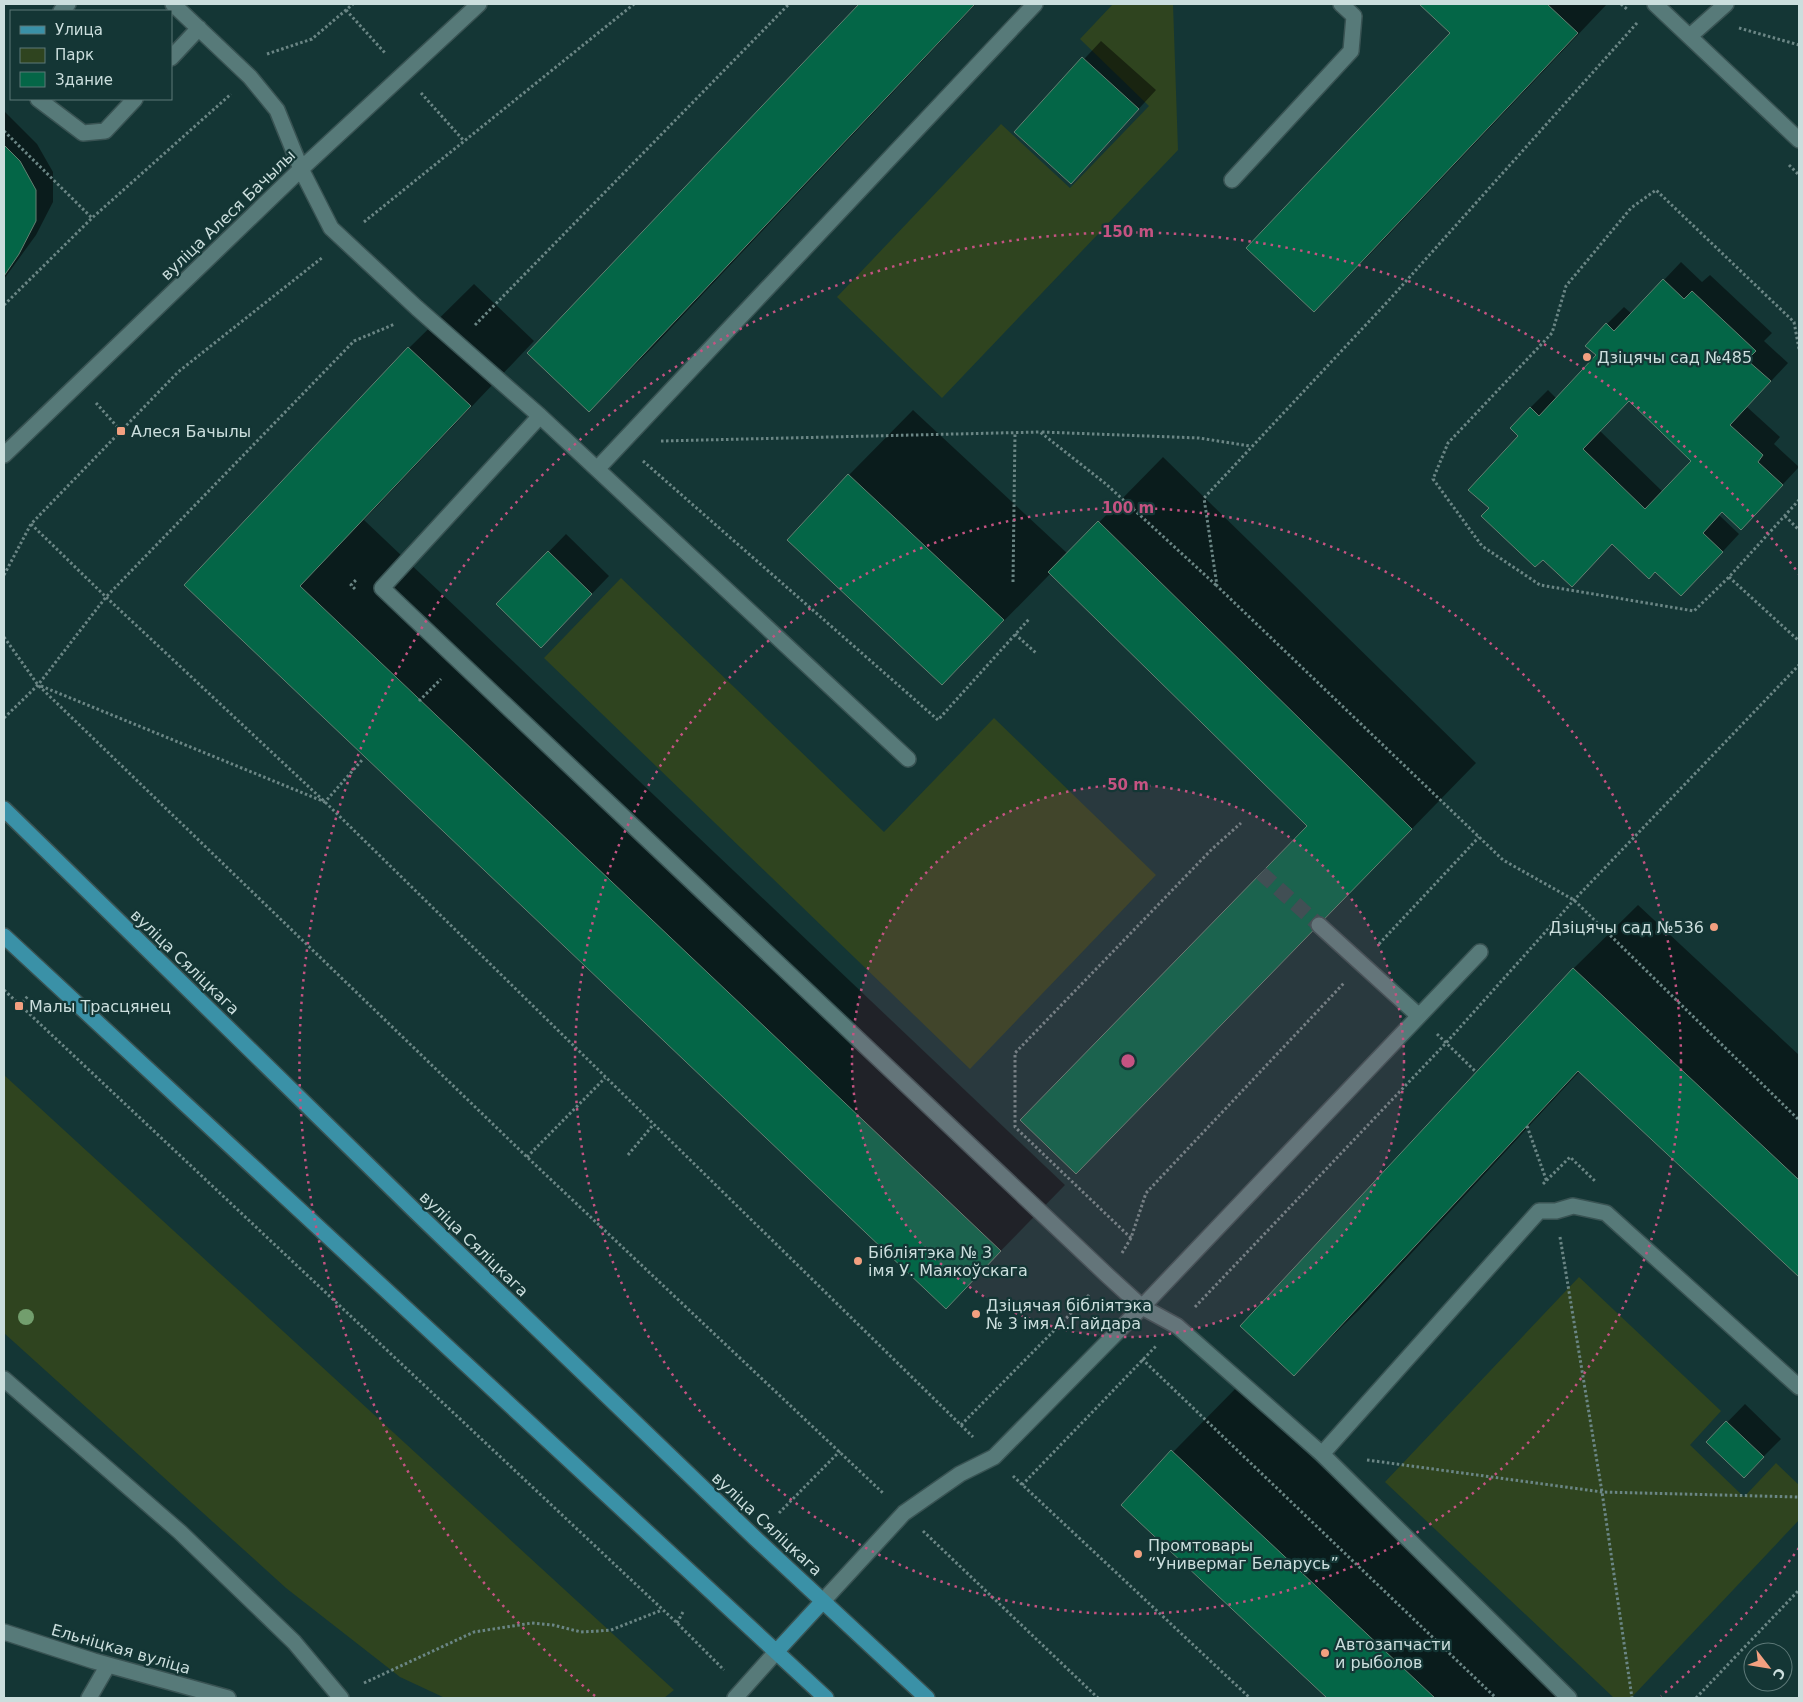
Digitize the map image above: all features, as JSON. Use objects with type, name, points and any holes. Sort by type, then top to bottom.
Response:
[{"type":"main road","name":"вуліца Сяліцкага","points":[[4,809],[408,1205],[823,1602],[927,1698]]},
{"type":"main road","points":[[4,936],[52,983],[826,1698]]},
{"type":"main road","points":[[776,1652],[823,1602]]},
{"type":"street","points":[[173,4],[250,77],[277,110],[301,168],[331,228],[417,308],[598,468],[908,759]]},
{"type":"street","name":"вуліца Алеся Бачылы","points":[[4,455],[301,168],[480,4]]},
{"type":"street","points":[[598,468],[1034,4]]},
{"type":"street","points":[[1232,180],[1351,51],[1354,16],[1341,4]]},
{"type":"street","points":[[1656,4],[1799,140]]},
{"type":"street","points":[[1690,36],[1726,4]]},
{"type":"street","points":[[172,57],[198,28]]},
{"type":"street","points":[[39,100],[83,133],[105,132],[134,100]]},
{"type":"street","points":[[540,416],[382,588],[1142,1307],[1177,1326],[1322,1454],[1569,1698]]},
{"type":"street","points":[[1319,925],[1419,1016]]},
{"type":"street","points":[[823,1602],[904,1513],[960,1474],[994,1457],[1142,1307],[1480,952]]},
{"type":"street","points":[[1322,1454],[1539,1211],[1556,1211],[1573,1206],[1606,1213],[1799,1387]]},
{"type":"street","points":[[4,1378],[180,1532],[294,1642],[340,1697]]},
{"type":"street","name":"Ельніцкая вуліца","points":[[4,1632],[108,1665],[228,1698]]},
{"type":"street","points":[[739,1694],[776,1652]]},
{"type":"street","points":[[89,1698],[108,1665]]},
{"type":"path","points":[[4,305],[92,218],[250,77],[257,58],[312,39],[352,4]]},
{"type":"path","points":[[4,575],[31,524],[178,372],[344,240],[360,225],[634,4]]},
{"type":"path","points":[[474,326],[790,4]]},
{"type":"path","points":[[1710,20],[1799,45]]},
{"type":"path","points":[[1217,586],[1204,498],[1250,446],[1390,299],[1640,21]]},
{"type":"path","points":[[4,132],[92,218]]},
{"type":"path","points":[[1799,349],[1794,322],[1656,190],[1631,208],[1566,286],[1552,333],[1448,443],[1433,479],[1482,546],[1540,585],[1694,611],[1729,577],[1799,500]]},
{"type":"path","points":[[4,718],[38,685],[106,597],[354,342],[406,318],[417,308]]},
{"type":"path","points":[[79,383],[121,431]]},
{"type":"path","points":[[1012,582],[1015,432]]},
{"type":"path","points":[[622,442],[1040,432],[1199,438],[1250,446]]},
{"type":"path","points":[[1040,432],[1106,484],[1217,586],[1503,860],[1574,900],[1799,1120]]},
{"type":"path","points":[[622,442],[938,720],[1030,618]]},
{"type":"path","points":[[1785,516],[1799,530]]},
{"type":"path","points":[[31,524],[106,597],[325,802],[1022,1485],[1250,1698]]},
{"type":"path","points":[[1729,577],[1799,641]]},
{"type":"path","points":[[1015,634],[1036,653]]},
{"type":"path","points":[[4,637],[38,685],[527,1157],[840,1451],[1098,1698]]},
{"type":"path","points":[[1201,1315],[1194,1308],[1446,1043],[1574,900],[1799,665]]},
{"type":"path","points":[[419,701],[445,675]]},
{"type":"path","points":[[38,685],[325,802]]},
{"type":"path","points":[[325,802],[363,759]]},
{"type":"path","points":[[1241,823],[1212,850],[1015,1052],[1015,1127],[1131,1238],[1146,1194],[1479,837]]},
{"type":"path","points":[[4,990],[677,1623],[739,1694]]},
{"type":"path","points":[[1419,1016],[1476,1072]]},
{"type":"path","points":[[527,1157],[605,1078]]},
{"type":"path","points":[[628,1155],[653,1124]]},
{"type":"path","points":[[1526,1126],[1556,1211],[1602,1492],[1632,1698]]},
{"type":"path","points":[[1539,1188],[1546,1181]]},
{"type":"path","points":[[961,1425],[1097,1287]]},
{"type":"path","points":[[1022,1485],[1142,1359],[1177,1326]]},
{"type":"path","points":[[1142,1359],[1496,1698]]},
{"type":"path","points":[[779,1513],[840,1451]]},
{"type":"path","points":[[1322,1454],[1602,1492],[1799,1497]]},
{"type":"path","points":[[1696,1698],[1799,1590]]},
{"type":"path","points":[[340,1697],[474,1632],[532,1623],[553,1625],[581,1632],[611,1630],[662,1610]]},
{"type":"path","points":[[677,1623],[684,1610]]},
{"type":"green space","points":[[1113,4],[1173,4],[1178,150],[942,398],[837,297],[1001,124],[1070,188],[1149,106],[1080,39]]},
{"type":"green space","points":[[621,578],[884,832],[994,718],[1156,875],[970,1069],[544,658]]},
{"type":"green space","points":[[4,1075],[674,1690],[664,1698],[445,1698],[400,1677],[286,1588],[4,1333]]},
{"type":"green space","points":[[1579,1277],[1721,1411],[1690,1445],[1744,1497],[1776,1463],[1799,1485],[1799,1520],[1631,1698],[1614,1698],[1385,1482]]},
{"type":"building","points":[[859,4],[975,4],[589,412],[527,353]]},
{"type":"building","points":[[1419,4],[1547,4],[1578,33],[1314,312],[1246,248],[1450,33]]},
{"type":"building","points":[[1082,57],[1139,109],[1071,184],[1014,132]]},
{"type":"building","points":[[4,145],[20,161],[36,190],[36,221],[19,254],[4,276]]},
{"type":"building","points":[[1663,279],[1684,299],[1692,291],[1756,351],[1747,360],[1771,381],[1730,425],[1763,455],[1758,462],[1783,485],[1741,530],[1722,512],[1703,533],[1723,552],[1681,596],[1655,572],[1649,579],[1612,544],[1572,587],[1543,560],[1535,567],[1481,516],[1489,508],[1468,490],[1518,436],[1510,428],[1530,407],[1539,416],[1596,355],[1585,346],[1606,323],[1614,331]],"holes":[[[1629,401],[1691,461],[1645,509],[1583,449]]]},
{"type":"building","points":[[408,347],[471,406],[300,586],[1001,1251],[946,1309],[184,585]]},
{"type":"building","points":[[848,474],[1004,620],[942,685],[787,540]]},
{"type":"building","points":[[1098,521],[1412,829],[1076,1174],[1020,1120],[1307,826],[1048,572]]},
{"type":"building","points":[[548,551],[592,594],[541,648],[496,604]]},
{"type":"building","points":[[1573,968],[1799,1180],[1799,1277],[1578,1071],[1294,1376],[1240,1326]]},
{"type":"building","points":[[1726,1421],[1764,1457],[1744,1478],[1706,1442]]},
{"type":"building","points":[[1171,1450],[1435,1698],[1327,1698],[1121,1505]]},
{"type":"tunnel","points":[[1261,873],[1319,925]]},
{"type":"place","name":"Дзіцячы сад №485","points":[[1587,357]]},
{"type":"place","name":"Алеся Бачылы","points":[[121,431]]},
{"type":"place","name":"Дзіцячы сад №536","points":[[1714,927]]},
{"type":"place","name":"Малы Трасцянец","points":[[19,1006]]},
{"type":"place","name":"Бібліятэка № 3 імя У. Маякоўскага","points":[[858,1261]]},
{"type":"place","name":"Дзіцячая бібліятэка № 3 імя А.Гайдара","points":[[976,1314]]},
{"type":"place","name":"Промтовары “Универмаг Беларусь”","points":[[1138,1554]]},
{"type":"place","name":"Автозапчасти и рыболов","points":[[1325,1653]]}]
